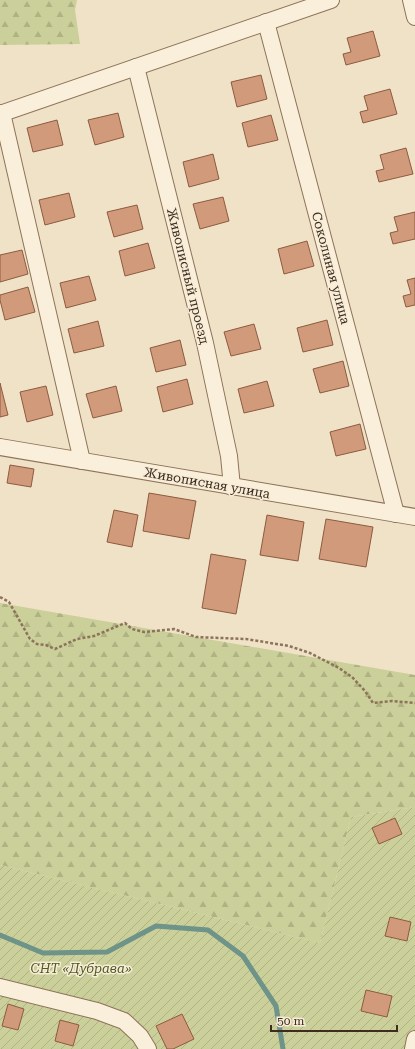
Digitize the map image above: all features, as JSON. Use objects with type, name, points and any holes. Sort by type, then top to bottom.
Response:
[{"type":"street","points":[[82,461],[1,113],[331,0]]},
{"type":"street","points":[[411,0],[415,17]]},
{"type":"street","name":"Соколиная улица","points":[[266,22],[396,514]]},
{"type":"street","name":"Живописный проезд","points":[[136,67],[205,343],[229,456],[232,487]]},
{"type":"street","name":"Живописная улица","points":[[0,447],[415,517]]},
{"type":"street","points":[[0,987],[97,1011],[124,1021],[140,1036],[148,1049]]},
{"type":"street","points":[[413,1049],[415,1039]]},
{"type":"path","points":[[0,597],[10,602],[30,639],[37,644],[46,645],[55,649],[77,639],[94,636],[125,623],[132,629],[144,632],[174,629],[196,637],[246,639],[267,642],[288,646],[310,653],[339,668],[352,677],[365,691],[373,703],[392,701],[415,703]]},
{"type":"green space","points":[[0,0],[77,0],[75,10],[80,44],[0,45]]},
{"type":"green space","points":[[0,603],[415,675],[415,807],[351,817],[320,943],[0,865]]},
{"type":"green space","name":"СНТ «Дубрава»","points":[[415,807],[415,1049],[0,1049],[0,865],[320,943],[351,817]]},
{"type":"building","points":[[373,31],[380,56],[346,65],[343,54],[351,52],[347,38]]},
{"type":"building","points":[[261,75],[267,99],[237,107],[231,82]]},
{"type":"building","points":[[390,89],[397,114],[363,123],[360,112],[368,110],[364,96]]},
{"type":"building","points":[[118,113],[124,137],[95,145],[88,120]]},
{"type":"building","points":[[271,115],[278,140],[248,147],[242,123]]},
{"type":"building","points":[[57,120],[63,145],[33,152],[27,128]]},
{"type":"building","points":[[406,148],[413,174],[379,182],[376,171],[384,169],[380,155]]},
{"type":"building","points":[[213,154],[219,179],[189,187],[183,162]]},
{"type":"building","points":[[69,193],[75,217],[45,225],[39,200]]},
{"type":"building","points":[[223,197],[229,221],[200,229],[193,204]]},
{"type":"building","points":[[137,205],[143,229],[114,237],[107,212]]},
{"type":"building","points":[[415,212],[415,239],[393,244],[390,233],[398,231],[394,217]]},
{"type":"building","points":[[307,241],[314,266],[284,274],[278,249]]},
{"type":"building","points":[[148,243],[155,268],[125,276],[119,251]]},
{"type":"building","points":[[22,250],[28,274],[0,282],[0,255]]},
{"type":"building","points":[[89,276],[96,300],[66,308],[60,283]]},
{"type":"building","points":[[415,278],[415,305],[406,307],[403,296],[411,294],[407,280]]},
{"type":"building","points":[[28,287],[35,312],[5,320],[0,295]]},
{"type":"building","points":[[327,320],[333,345],[303,352],[297,328]]},
{"type":"building","points":[[98,321],[104,346],[74,353],[68,329]]},
{"type":"building","points":[[254,324],[261,349],[231,356],[224,332]]},
{"type":"building","points":[[180,340],[186,365],[156,372],[150,348]]},
{"type":"building","points":[[343,361],[349,386],[320,393],[313,369]]},
{"type":"building","points":[[187,379],[193,404],[163,412],[157,387]]},
{"type":"building","points":[[267,381],[274,406],[244,413],[238,389]]},
{"type":"building","points":[[0,383],[8,415],[0,417]]},
{"type":"building","points":[[46,386],[53,415],[27,422],[20,392]]},
{"type":"building","points":[[116,386],[122,411],[93,418],[86,394]]},
{"type":"building","points":[[360,424],[366,449],[336,456],[330,432]]},
{"type":"building","points":[[10,465],[34,469],[31,487],[7,483]]},
{"type":"building","points":[[149,493],[196,501],[189,539],[143,531]]},
{"type":"building","points":[[114,510],[138,515],[132,547],[107,542]]},
{"type":"building","points":[[267,515],[304,522],[298,561],[260,555]]},
{"type":"building","points":[[326,519],[373,527],[366,567],[319,559]]},
{"type":"building","points":[[211,554],[246,560],[236,614],[202,608]]},
{"type":"building","points":[[395,818],[402,834],[379,844],[372,828]]},
{"type":"building","points":[[390,917],[411,922],[407,941],[385,936]]},
{"type":"building","points":[[366,990],[392,996],[387,1017],[361,1011]]},
{"type":"building","points":[[8,1004],[24,1009],[18,1030],[2,1026]]},
{"type":"building","points":[[182,1014],[194,1039],[173,1049],[167,1049],[156,1026]]},
{"type":"building","points":[[60,1020],[79,1025],[73,1046],[55,1041]]},
{"type":"waterway","points":[[0,935],[43,953],[107,952],[156,926],[208,930],[243,956],[276,1006],[283,1049]]}]
